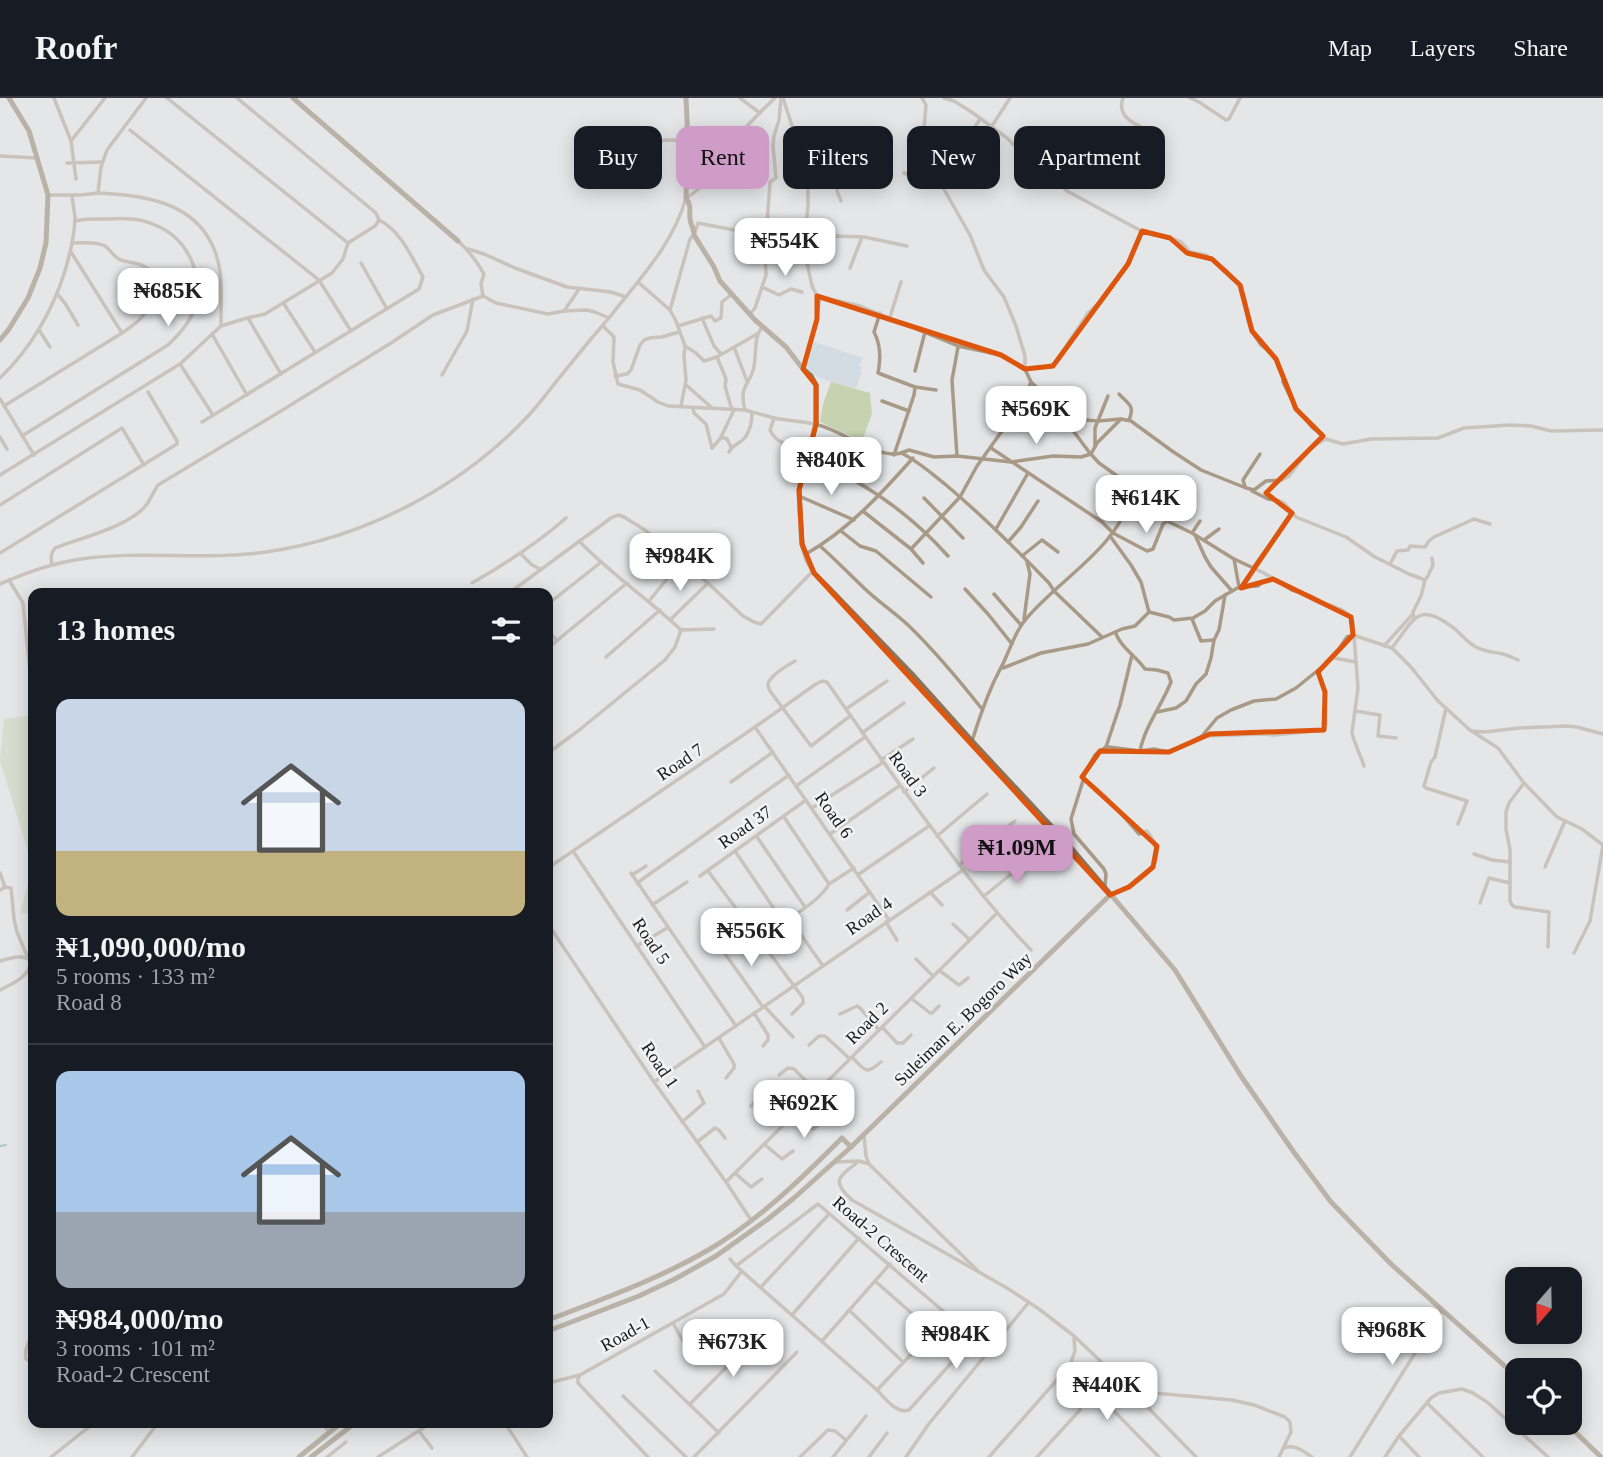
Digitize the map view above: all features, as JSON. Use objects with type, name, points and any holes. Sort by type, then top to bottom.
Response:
[{"type":"main road","points":[[0,340],[28,298],[40,268],[46,243],[48,195],[29,131],[9,98]]},
{"type":"main road","points":[[293,98],[458,241]]},
{"type":"main road","points":[[686,98],[687,126]]},
{"type":"main road","points":[[686,189],[694,235],[720,281],[762,327],[786,347],[816,385],[816,424],[799,496],[802,543],[813,571],[1067,843],[1175,970],[1241,1076],[1331,1202],[1391,1264],[1505,1366]]},
{"type":"main road","name":"Suleiman E. Bogoro Way","points":[[553,1329],[657,1288],[696,1268],[768,1219],[864,1135],[1110,895]]},
{"type":"main road","points":[[553,1318],[652,1280],[711,1248],[751,1220],[801,1178],[842,1138],[851,1147]]},
{"type":"main road","points":[[299,1457],[333,1428]]},
{"type":"main road","points":[[311,1457],[349,1428]]},
{"type":"main road","points":[[1578,1435],[1601,1457]]},
{"type":"street","points":[[54,98],[71,141],[76,179]]},
{"type":"street","points":[[71,141],[105,98]]},
{"type":"street","points":[[98,193],[102,162],[107,150],[146,98]]},
{"type":"street","points":[[167,98],[348,243]]},
{"type":"street","points":[[202,422],[419,289],[423,277],[397,232],[379,220],[376,213],[237,98]]},
{"type":"street","points":[[740,98],[760,113]]},
{"type":"street","points":[[748,126],[780,98]]},
{"type":"street","points":[[780,98],[792,126]]},
{"type":"street","points":[[750,314],[755,308],[766,275],[765,236],[771,182],[776,178],[773,146],[779,120],[780,98]]},
{"type":"street","points":[[922,98],[926,105],[924,126]]},
{"type":"street","points":[[944,98],[990,126]]},
{"type":"street","points":[[993,126],[1010,98]]},
{"type":"street","points":[[1122,98],[1122,114],[1139,126]]},
{"type":"street","points":[[1190,98],[1226,120],[1240,98]]},
{"type":"street","points":[[926,105],[931,99]]},
{"type":"street","points":[[976,126],[980,119]]},
{"type":"street","points":[[130,130],[319,280],[351,331]]},
{"type":"street","points":[[1000,133],[1067,191],[1142,231],[1181,242],[1190,252],[1212,259],[1240,285],[1252,331],[1261,345],[1276,359],[1283,382],[1296,408],[1313,428],[1322,434],[1323,440]]},
{"type":"street","points":[[0,156],[37,158]]},
{"type":"street","points":[[67,163],[102,162]]},
{"type":"street","points":[[0,584],[52,565],[81,559],[263,552],[311,543],[374,522],[438,490],[493,449],[529,415],[639,283],[674,231],[686,198],[699,189]]},
{"type":"street","points":[[803,369],[820,300],[807,263],[805,235],[808,189]]},
{"type":"street","points":[[837,189],[841,201]]},
{"type":"street","points":[[944,189],[970,235],[984,270],[1004,297],[1016,326],[1025,356],[1025,369],[1031,382],[1051,401],[1099,463],[1156,505],[1167,521],[1292,590],[1342,610],[1351,617],[1358,688],[1353,738],[1364,766]]},
{"type":"street","points":[[48,195],[130,195],[155,200],[178,209],[199,226],[212,247],[219,269],[221,326]]},
{"type":"street","points":[[0,378],[22,356],[57,294],[72,243],[75,221],[72,195]]},
{"type":"street","points":[[22,436],[168,345],[180,333],[195,307],[198,285],[194,265],[184,247],[170,233],[155,224],[137,219],[75,221]]},
{"type":"street","points":[[0,475],[180,364],[221,326],[265,314],[332,273],[343,259],[348,243],[375,226],[379,220]]},
{"type":"street","points":[[670,310],[690,239],[698,223],[765,236]]},
{"type":"street","points":[[817,296],[880,313],[958,346],[1001,355],[1025,369],[1049,367],[1055,363],[1088,313],[1103,299],[1128,264],[1142,231]]},
{"type":"street","points":[[805,235],[862,237],[907,246]]},
{"type":"street","points":[[850,268],[862,237]]},
{"type":"street","points":[[458,241],[479,264],[484,274],[482,296]]},
{"type":"street","points":[[4,406],[122,333],[138,321],[152,303],[156,286],[152,273],[144,266],[119,260],[102,244],[72,243]]},
{"type":"street","points":[[467,249],[567,286],[611,292],[626,297]]},
{"type":"street","points":[[70,251],[122,333]]},
{"type":"street","points":[[361,263],[387,309]]},
{"type":"street","points":[[890,318],[901,282]]},
{"type":"street","points":[[639,283],[670,310],[685,346],[685,385],[681,407]]},
{"type":"street","points":[[762,287],[779,295],[791,289],[802,292]]},
{"type":"street","points":[[564,311],[579,289]]},
{"type":"street","points":[[57,294],[78,325]]},
{"type":"street","points":[[678,326],[710,316],[715,321],[721,318],[722,302],[732,294]]},
{"type":"street","points":[[52,565],[50,557],[55,548],[105,531],[129,519],[147,504],[158,485],[433,315],[482,296],[496,303],[548,314],[564,311],[595,312],[609,318]]},
{"type":"street","points":[[442,374],[467,331],[473,299]]},
{"type":"street","points":[[284,303],[315,352]]},
{"type":"street","points":[[880,313],[874,332],[881,358],[878,373],[915,387],[936,390]]},
{"type":"street","points":[[247,318],[281,374]]},
{"type":"street","points":[[702,318],[719,355],[731,407],[736,410]]},
{"type":"street","points":[[603,326],[614,338],[612,362],[618,384],[640,390],[658,402],[668,406],[745,410],[774,418],[816,424],[893,456],[909,450],[934,457],[957,456],[1011,462],[1053,456],[1081,457],[1091,454],[1104,435],[1121,419]]},
{"type":"street","points":[[685,346],[704,362],[757,334],[762,327]]},
{"type":"street","points":[[39,330],[50,347]]},
{"type":"street","points":[[615,376],[627,374],[631,370],[644,340],[679,332]]},
{"type":"street","points":[[915,371],[925,332]]},
{"type":"street","points":[[212,334],[247,395]]},
{"type":"street","points":[[745,410],[743,394],[754,370],[757,334]]},
{"type":"street","points":[[957,456],[952,380],[958,346]]},
{"type":"street","points":[[734,347],[747,382]]},
{"type":"street","points":[[180,364],[213,415]]},
{"type":"street","points":[[911,549],[960,497],[1024,400],[1031,382]]},
{"type":"street","points":[[685,385],[713,409]]},
{"type":"street","points":[[893,456],[915,387]]},
{"type":"street","points":[[0,554],[178,443],[148,392]]},
{"type":"street","points":[[1119,394],[1132,408],[1129,420]]},
{"type":"street","points":[[1095,448],[1095,428],[1108,396]]},
{"type":"street","points":[[0,399],[34,455]]},
{"type":"street","points":[[882,401],[909,411]]},
{"type":"street","points":[[693,408],[694,413],[706,424],[712,448],[743,402]]},
{"type":"street","points":[[945,411],[954,411]]},
{"type":"street","points":[[721,436],[727,439],[730,450],[746,437],[752,413]]},
{"type":"street","points":[[774,418],[770,430],[773,436],[786,445],[809,451]]},
{"type":"street","points":[[1063,418],[1129,420],[1201,470],[1268,499],[1280,501],[1296,517],[1346,537],[1375,557],[1425,580]]},
{"type":"street","points":[[1246,488],[1254,490],[1266,481],[1282,481],[1310,449],[1327,439],[1343,444],[1371,439],[1438,438],[1464,428],[1510,425],[1531,426],[1550,432],[1603,429]]},
{"type":"street","points":[[0,505],[121,428],[144,465]]},
{"type":"street","points":[[0,437],[6,449]]},
{"type":"street","points":[[991,448],[1102,522],[1141,582],[1149,612]]},
{"type":"street","points":[[901,453],[913,458],[960,497],[1102,637]]},
{"type":"street","points":[[1246,488],[1243,480],[1260,454]]},
{"type":"street","points":[[806,554],[841,531],[863,512],[913,458]]},
{"type":"street","points":[[995,530],[1028,473]]},
{"type":"street","points":[[857,482],[926,531],[948,556]]},
{"type":"street","points":[[972,741],[982,709],[1023,623],[1112,535],[1124,516],[1133,489]]},
{"type":"street","points":[[799,496],[853,520]]},
{"type":"street","points":[[923,498],[963,538]]},
{"type":"street","points":[[1008,542],[1038,501]]},
{"type":"street","points":[[863,512],[911,549],[923,563]]},
{"type":"street","points":[[1253,568],[1292,513]]},
{"type":"street","points":[[515,588],[611,517],[618,515],[645,530],[743,615],[758,624],[813,571]]},
{"type":"street","points":[[472,583],[520,553],[566,518]]},
{"type":"street","points":[[1390,564],[1397,551],[1408,550],[1410,546],[1425,547],[1434,537],[1474,519],[1490,524]]},
{"type":"street","points":[[1112,535],[1151,551],[1163,524],[1167,521]]},
{"type":"street","points":[[1193,534],[1200,522]]},
{"type":"street","points":[[1203,540],[1219,529]]},
{"type":"street","points":[[841,531],[860,546],[876,551],[931,597]]},
{"type":"street","points":[[1193,534],[1205,557],[1232,591]]},
{"type":"street","points":[[1024,558],[1042,540],[1058,552]]},
{"type":"street","points":[[579,541],[600,563],[681,630],[714,629]]},
{"type":"street","points":[[820,546],[924,640],[982,709]]},
{"type":"street","points":[[520,553],[531,565],[540,569]]},
{"type":"street","points":[[1023,623],[1030,574],[1024,558]]},
{"type":"street","points":[[1384,646],[1413,614],[1433,565],[1432,558]]},
{"type":"street","points":[[1234,559],[1239,587]]},
{"type":"street","points":[[649,601],[682,562]]},
{"type":"street","points":[[553,600],[600,563]]},
{"type":"street","points":[[1149,612],[1174,620],[1192,618],[1239,587],[1258,586],[1273,579]]},
{"type":"street","points":[[9,580],[23,603],[28,652]]},
{"type":"street","points":[[553,644],[627,583]]},
{"type":"street","points":[[670,620],[708,583]]},
{"type":"street","points":[[965,589],[1012,644]]},
{"type":"street","points":[[994,594],[1023,623]]},
{"type":"street","points":[[1157,712],[1176,708],[1185,701],[1206,674],[1219,630],[1225,595]]},
{"type":"street","points":[[606,657],[660,610]]},
{"type":"street","points":[[1001,668],[1041,653],[1088,643],[1135,626],[1149,612]]},
{"type":"street","points":[[1413,614],[1414,620]]},
{"type":"street","points":[[1392,648],[1414,620],[1423,614],[1434,615],[1476,647],[1518,660]]},
{"type":"street","points":[[1192,618],[1202,640],[1214,640]]},
{"type":"street","points":[[553,749],[665,660],[675,647],[681,630]]},
{"type":"street","points":[[1115,632],[1123,647],[1145,669],[1168,673],[1171,682],[1142,738],[1140,751]]},
{"type":"street","points":[[1106,747],[1169,752],[1202,736],[1217,718],[1231,710],[1254,701],[1276,699],[1296,688],[1334,658],[1347,637],[1353,635],[1392,648],[1438,701],[1471,731],[1498,748],[1524,783],[1558,817],[1582,829],[1603,845],[1590,921],[1574,953]]},
{"type":"street","points":[[553,636],[557,641]]},
{"type":"street","points":[[1104,888],[1104,869],[1074,834],[1070,819],[1086,771],[1095,755],[1106,747],[1132,655]]},
{"type":"street","points":[[1334,658],[1356,662]]},
{"type":"street","points":[[794,661],[769,680],[768,685],[811,746],[850,716]]},
{"type":"street","points":[[1202,736],[1274,735],[1324,730],[1325,692],[1318,672]]},
{"type":"street","points":[[846,709],[887,681]]},
{"type":"street","name":"Road 7","points":[[553,865],[819,682],[827,682]]},
{"type":"street","name":"Road 3","points":[[827,682],[929,826],[1031,950]]},
{"type":"street","points":[[796,786],[904,703]]},
{"type":"street","points":[[1446,708],[1435,757],[1424,786],[1467,801],[1458,824]]},
{"type":"street","points":[[1355,711],[1380,715],[1378,736],[1396,738]]},
{"type":"street","points":[[1471,731],[1567,726],[1603,734]]},
{"type":"street","name":"Road 6","points":[[755,727],[870,892],[897,940]]},
{"type":"street","points":[[812,808],[913,739]]},
{"type":"street","points":[[731,782],[772,752]]},
{"type":"street","points":[[904,792],[933,768]]},
{"type":"street","points":[[637,883],[789,775]]},
{"type":"street","points":[[1083,780],[1099,790],[1139,834],[1147,831],[1157,846],[1157,859],[1149,872],[1129,887],[1110,895]]},
{"type":"street","points":[[1524,783],[1507,808],[1510,901],[1515,907],[1548,911],[1548,947]]},
{"type":"street","points":[[830,834],[899,786]]},
{"type":"street","points":[[937,836],[987,794]]},
{"type":"street","name":"Road 37","points":[[700,877],[806,800]]},
{"type":"street","points":[[784,817],[829,884]]},
{"type":"street","name":"Road 4","points":[[654,1082],[930,892],[1014,821]]},
{"type":"street","points":[[1545,867],[1566,821]]},
{"type":"street","points":[[858,875],[929,826]]},
{"type":"street","points":[[757,836],[805,907]]},
{"type":"street","name":"Road 5","points":[[573,851],[705,1047]]},
{"type":"street","points":[[735,851],[783,922]]},
{"type":"street","points":[[984,896],[1035,854]]},
{"type":"street","points":[[1474,854],[1510,862]]},
{"type":"street","points":[[646,866],[631,874],[736,1026]]},
{"type":"street","points":[[756,935],[783,922],[820,897],[829,884],[853,868]]},
{"type":"street","points":[[708,871],[804,1001],[792,1014]]},
{"type":"street","points":[[0,873],[5,887]]},
{"type":"street","points":[[1480,903],[1489,878],[1510,883]]},
{"type":"street","points":[[652,905],[687,882]]},
{"type":"street","points":[[0,890],[11,888],[13,919],[28,958]]},
{"type":"street","points":[[847,910],[870,892]]},
{"type":"street","points":[[930,892],[942,905]]},
{"type":"street","name":"Road 2","points":[[726,1182],[998,913]]},
{"type":"street","points":[[789,918],[823,966]]},
{"type":"street","points":[[953,925],[970,940]]},
{"type":"street","points":[[637,946],[667,928]]},
{"type":"street","name":"Road 1","points":[[553,931],[751,1220]]},
{"type":"street","points":[[718,944],[764,1007],[793,1037]]},
{"type":"street","points":[[0,960],[21,956],[28,958]]},
{"type":"street","points":[[916,959],[933,976]]},
{"type":"street","points":[[939,970],[959,985],[968,978]]},
{"type":"street","points":[[0,990],[23,978],[28,972]]},
{"type":"street","points":[[911,998],[930,1013],[939,1006]]},
{"type":"street","points":[[840,1014],[857,1006],[897,1043],[903,1043],[911,1035]]},
{"type":"street","points":[[754,1013],[768,1035],[763,1046]]},
{"type":"street","points":[[809,1045],[819,1036],[825,1036],[868,1072],[881,1062]]},
{"type":"street","points":[[719,1038],[734,1063],[734,1068],[726,1078]]},
{"type":"street","points":[[779,1075],[788,1068],[794,1069],[817,1091]]},
{"type":"street","points":[[823,1086],[840,1101],[852,1093]]},
{"type":"street","points":[[682,1122],[704,1103],[698,1091]]},
{"type":"street","points":[[751,1106],[762,1099],[786,1122]]},
{"type":"street","points":[[794,1114],[811,1129],[820,1124]]},
{"type":"street","points":[[697,1142],[715,1128],[719,1129],[725,1138]]},
{"type":"street","points":[[864,1135],[869,1164],[981,1273]]},
{"type":"street","points":[[764,1144],[782,1159],[793,1151]]},
{"type":"street","points":[[835,1162],[859,1161],[869,1164]]},
{"type":"street","points":[[859,1161],[840,1176],[839,1181],[842,1190],[852,1200],[1029,1302],[1074,1336],[1196,1457]]},
{"type":"street","points":[[735,1173],[751,1187],[762,1179]]},
{"type":"street","name":"Road-2 Crescent","points":[[736,1266],[815,1204],[820,1205],[971,1337],[971,1341],[909,1410],[898,1410],[877,1391]]},
{"type":"street","points":[[761,1287],[829,1214]]},
{"type":"street","points":[[792,1315],[859,1238]]},
{"type":"street","points":[[730,1259],[877,1391],[948,1315]]},
{"type":"street","points":[[822,1341],[890,1264]]},
{"type":"street","name":"Road-1","points":[[553,1382],[580,1375],[723,1294],[742,1271]]},
{"type":"street","points":[[875,1281],[933,1332]]},
{"type":"street","points":[[906,1457],[928,1425],[1029,1302]]},
{"type":"street","points":[[849,1310],[904,1362]]},
{"type":"street","points":[[1350,1457],[1442,1310]]},
{"type":"street","points":[[673,1323],[680,1337],[692,1352],[696,1353],[737,1336]]},
{"type":"street","points":[[690,1405],[758,1335]]},
{"type":"street","points":[[1037,1457],[1080,1410],[1079,1391],[1072,1367],[1074,1336]]},
{"type":"street","points":[[694,1457],[797,1352]]},
{"type":"street","points":[[989,1457],[1072,1367]]},
{"type":"street","points":[[1072,1367],[1159,1457]]},
{"type":"street","points":[[655,1371],[719,1433]]},
{"type":"street","points":[[580,1375],[578,1383],[648,1457]]},
{"type":"street","points":[[1385,1457],[1431,1398],[1462,1389],[1487,1402],[1548,1457]]},
{"type":"street","points":[[1132,1391],[1232,1400],[1276,1413],[1290,1422],[1291,1428],[1279,1457]]},
{"type":"street","points":[[623,1396],[686,1457]]},
{"type":"street","points":[[1427,1403],[1483,1457]]},
{"type":"street","points":[[833,1457],[866,1416]]},
{"type":"street","points":[[51,1457],[88,1428]]},
{"type":"street","points":[[132,1457],[154,1428]]},
{"type":"street","points":[[378,1457],[424,1428]]},
{"type":"street","points":[[508,1428],[527,1457]]},
{"type":"street","points":[[800,1457],[828,1430],[835,1431],[846,1440]]},
{"type":"street","points":[[419,1431],[432,1448]]},
{"type":"street","points":[[869,1457],[887,1433]]},
{"type":"street","points":[[1399,1436],[1419,1457]]},
{"type":"street","points":[[327,1457],[346,1442]]},
{"type":"street","points":[[1282,1449],[1292,1446],[1312,1457]]},
{"type":"highlighted area","points":[[1142,231],[1170,238],[1187,253],[1212,259],[1240,285],[1252,331],[1276,359],[1296,409],[1323,436],[1266,493],[1292,513],[1241,588],[1273,579],[1351,617],[1353,635],[1318,672],[1325,692],[1324,730],[1210,734],[1169,752],[1100,751],[1082,777],[1157,846],[1153,867],[1129,887],[1110,895],[814,573],[802,544],[799,490],[816,424],[816,385],[803,369],[817,319],[817,296],[1001,355],[1025,369],[1053,366],[1128,264]]},
{"type":"shaded area","points":[[815,342],[863,358],[859,366],[862,367],[862,372],[856,388],[818,377],[806,369]]},
{"type":"green space","points":[[831,382],[870,393],[872,414],[862,441],[820,422]]},
{"type":"green space","points":[[28,716],[28,851],[0,761],[4,719]]},
{"type":"green space","points":[[28,885],[28,914],[20,913]]},
{"type":"waterway","points":[[0,1146],[6,1145]]}]
